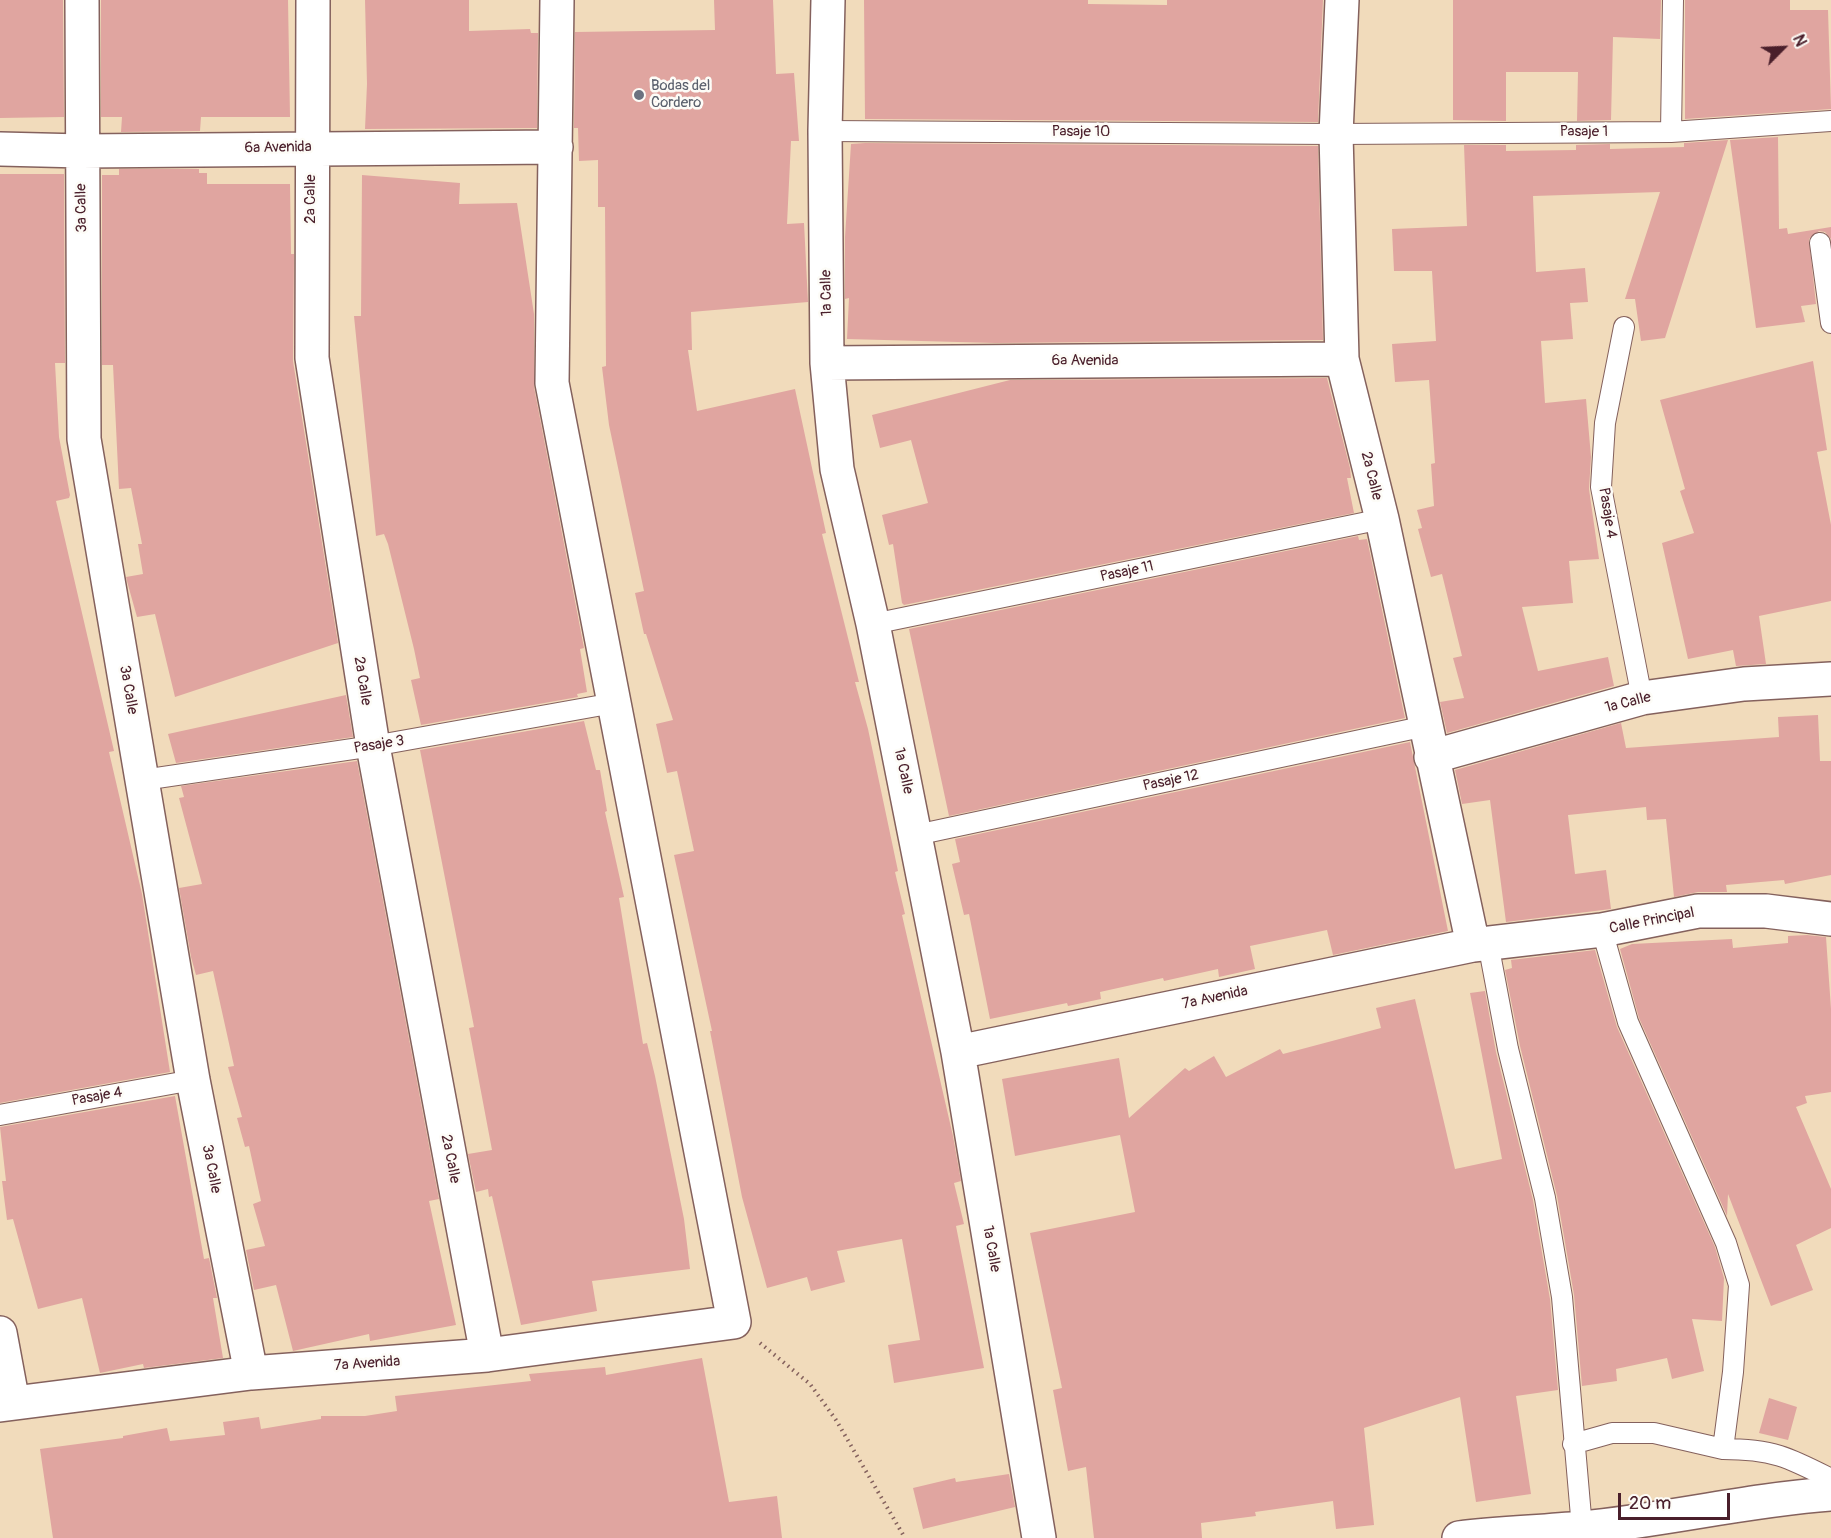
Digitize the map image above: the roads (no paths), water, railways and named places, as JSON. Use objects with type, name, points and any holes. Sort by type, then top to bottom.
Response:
[{"type":"street","name":"3a Calle","points":[[82,0],[84,439],[193,1080],[251,1373]]},
{"type":"street","name":"2a Calle","points":[[313,0],[310,147],[312,358],[373,746],[487,1355]]},
{"type":"street","points":[[557,0],[552,383],[614,703]]},
{"type":"street","name":"1a Calle","points":[[828,0],[825,131],[828,363],[837,469],[873,624],[958,1052],[1039,1538]]},
{"type":"street","name":"2a Calle","points":[[1342,0],[1336,134],[1342,359],[1382,519],[1429,742],[1480,944]]},
{"type":"street","name":"6a Avenida","points":[[0,149],[82,151],[310,147],[556,147]]},
{"type":"street","name":"6a Avenida","points":[[828,363],[1342,359]]},
{"type":"street","name":"1a Calle","points":[[1429,742],[1642,698],[1744,684],[1831,679]]},
{"type":"street","name":"7a Avenida","points":[[7,1404],[251,1373],[487,1355],[734,1322],[614,703]]},
{"type":"street","name":"Calle Principal","points":[[1480,944],[1602,930],[1698,911],[1766,911],[1831,919]]},
{"type":"street","name":"7a Avenida","points":[[958,1052],[1480,944]]},
{"type":"street","points":[[0,1333],[7,1404]]},
{"type":"street","points":[[1460,1538],[1516,1531],[1582,1528],[1788,1497],[1831,1494]]},
{"type":"lane","points":[[1671,132],[1673,0]]},
{"type":"lane","name":"Pasaje 1","points":[[1336,134],[1671,132],[1831,121]]},
{"type":"lane","name":"Pasaje 10","points":[[825,131],[1336,134]]},
{"type":"lane","points":[[1820,243],[1831,323]]},
{"type":"lane","name":"Pasaje 4","points":[[1624,327],[1605,423],[1601,487],[1642,698]]},
{"type":"lane","name":"Pasaje 11","points":[[873,624],[1382,519]]},
{"type":"lane","name":"Pasaje 3","points":[[143,780],[373,746],[614,703]]},
{"type":"lane","name":"Pasaje 12","points":[[916,836],[1429,742]]},
{"type":"lane","points":[[1602,930],[1628,1022],[1726,1244],[1739,1286],[1724,1449]]},
{"type":"lane","points":[[1480,944],[1545,1198],[1562,1297],[1582,1528]]},
{"type":"lane","name":"Pasaje 4","points":[[0,1115],[193,1080]]},
{"type":"lane","points":[[1573,1444],[1612,1433],[1654,1433],[1724,1449],[1760,1449],[1791,1459],[1831,1479]]},
{"type":"place","name":"Bodas del Cordero","points":[[639,95]]}]
